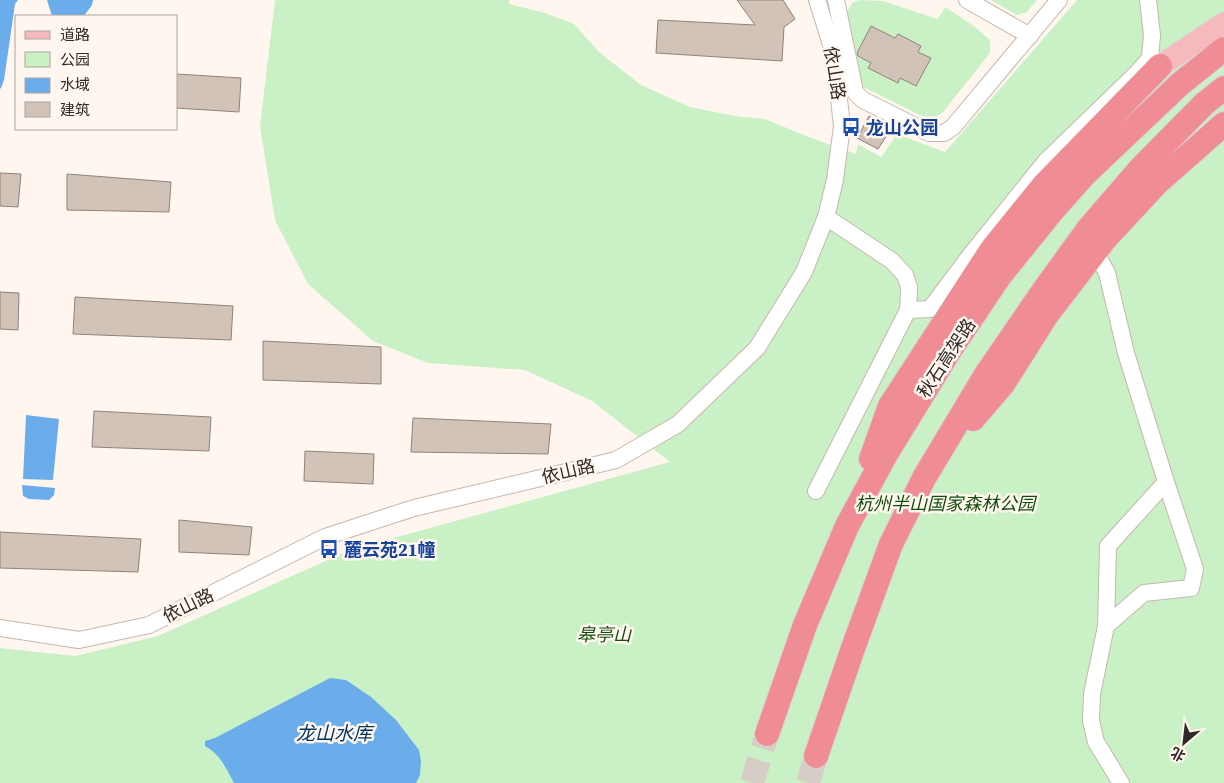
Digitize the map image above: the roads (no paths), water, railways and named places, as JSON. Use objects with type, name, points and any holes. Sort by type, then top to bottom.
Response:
[{"type":"highway","name":"秋石高架路","points":[[767,734],[805,625],[847,526],[886,454],[950,350],[999,277],[1085,174],[1180,84],[1224,49]]},
{"type":"highway","points":[[847,526],[890,406],[992,249],[1043,186],[1160,66]]},
{"type":"highway","points":[[816,756],[891,544],[924,478],[987,373],[1089,228],[1139,170],[1204,104],[1224,88]]},
{"type":"highway","points":[[924,478],[1003,384],[1046,316],[1105,239],[1158,183],[1224,124]]},
{"type":"main road","points":[[1160,66],[1224,22]]},
{"type":"street","name":"依山路","points":[[0,628],[78,640],[148,624],[325,537],[414,508],[616,460],[678,424],[756,348],[804,272],[826,217],[835,180],[842,126],[834,54],[817,0]]},
{"type":"street","points":[[836,0],[855,92],[862,100],[929,134],[944,132],[953,127],[1059,0]]},
{"type":"street","points":[[967,0],[1030,36]]},
{"type":"street","points":[[908,310],[930,308],[1046,161],[1138,73],[1150,58],[1152,35],[1148,0]]},
{"type":"street","points":[[816,491],[908,310],[909,287],[905,275],[892,261],[826,217]]},
{"type":"street","points":[[1095,251],[1106,273],[1126,353],[1166,482],[1196,569],[1190,588],[1144,593],[1106,626]]},
{"type":"street","points":[[1121,783],[1096,742],[1091,721],[1092,694],[1106,626],[1108,546],[1166,482]]},
{"type":"water","points":[[0,0],[18,0],[15,4],[4,80],[0,89]]},
{"type":"water","points":[[47,0],[93,0],[92,5],[85,15],[52,15]]},
{"type":"water","points":[[26,415],[59,419],[53,480],[23,479]]},
{"type":"water","points":[[22,485],[55,488],[54,495],[49,500],[29,499],[23,496]]},
{"type":"water","name":"龙山水库","points":[[330,678],[346,680],[371,697],[396,720],[419,750],[421,761],[420,775],[416,783],[234,783],[219,757],[205,746],[205,741],[215,738]]},
{"type":"tunnel","points":[[752,783],[767,734]]},
{"type":"tunnel","points":[[808,783],[816,756]]},
{"type":"place","name":"龙山公园","points":[[851,127]]},
{"type":"place","name":"麓云苑21幢","points":[[329,549]]},
{"type":"park label","name":"杭州半山国家森林公园","points":[[945,503]]},
{"type":"park label","name":"皋亭山","points":[[604,634]]}]
